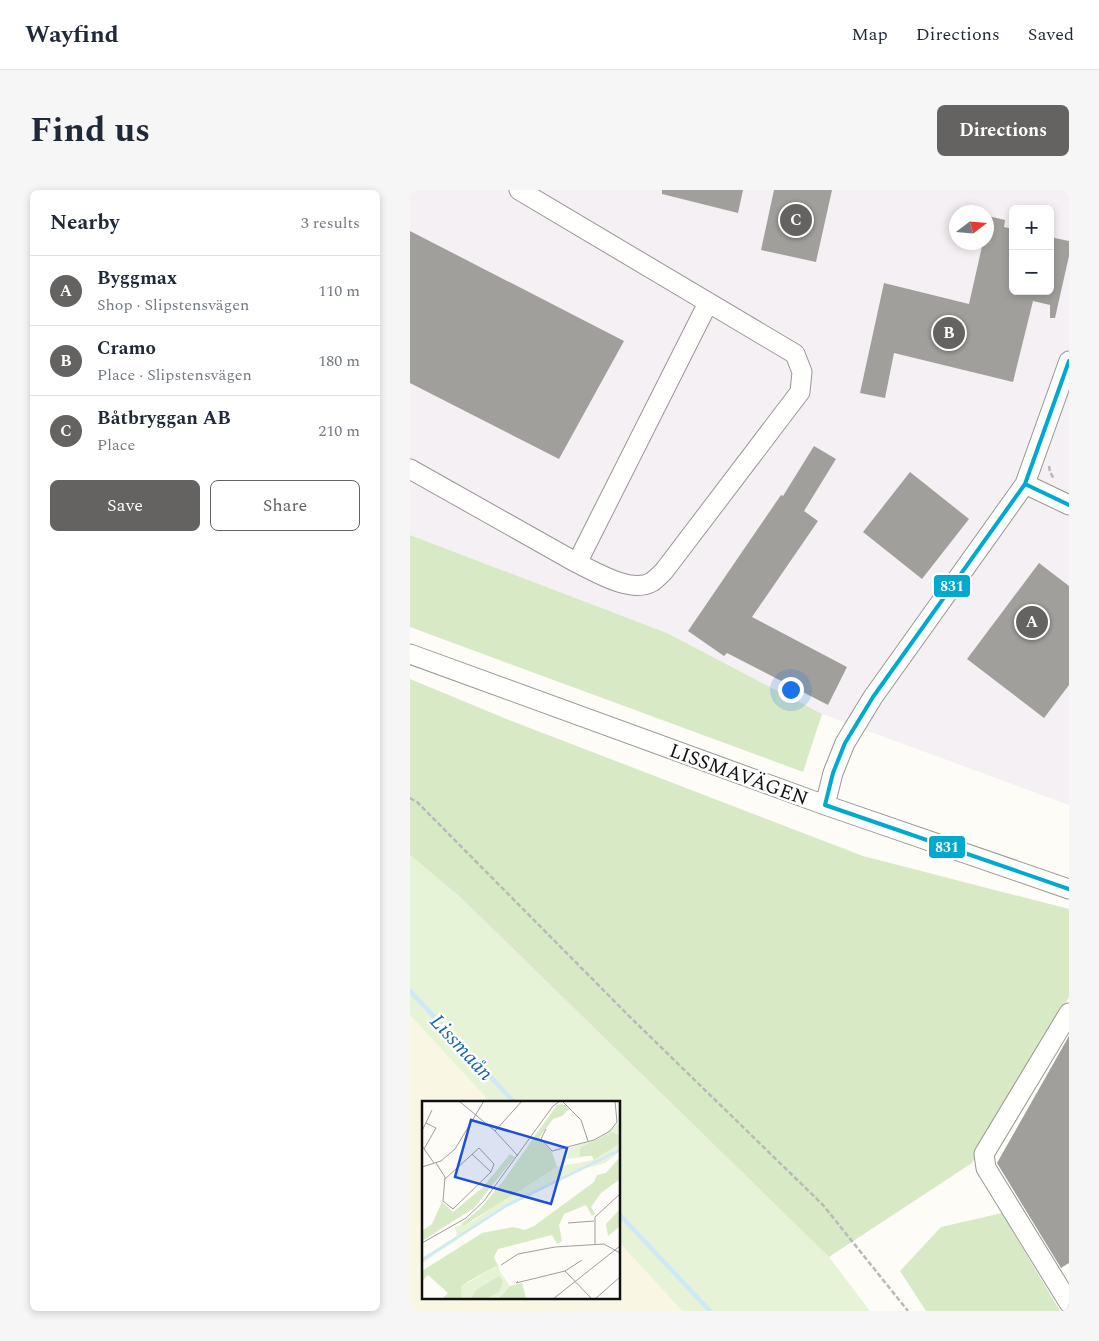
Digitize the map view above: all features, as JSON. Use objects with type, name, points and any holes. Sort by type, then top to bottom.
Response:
[{"type":"street","points":[[410,469],[614,582],[636,585],[651,582],[664,571],[800,392],[802,372],[795,354],[519,190]]},
{"type":"street","points":[[577,563],[708,303]]},
{"type":"street","points":[[825,805],[833,773],[846,743],[873,697],[1025,484],[1069,361]]},
{"type":"street","points":[[1025,484],[1069,505]]},
{"type":"street","name":"LISSMAVÄGEN","points":[[410,654],[825,805],[1069,889]]},
{"type":"street","points":[[1069,1014],[984,1154],[986,1168],[1069,1303]]},
{"type":"path","points":[[410,798],[470,854],[630,1018],[823,1205],[908,1311]]},
{"type":"shaded area","points":[[410,190],[1069,190],[1069,805],[822,714],[667,633],[410,535]]},
{"type":"shaded area","points":[[410,1015],[489,1101],[422,1101],[422,1298],[620,1298],[620,1243],[682,1311],[410,1311]]},
{"type":"green space","points":[[410,535],[667,633],[822,714],[803,772],[410,627]]},
{"type":"green space","points":[[410,679],[509,720],[863,856],[1069,909],[1069,997],[972,1163],[829,1257],[460,897],[410,855]]},
{"type":"green space","points":[[410,855],[460,897],[829,1257],[870,1311],[682,1311],[620,1243],[620,1101],[489,1101],[410,1015]]},
{"type":"green space","points":[[1002,1213],[1060,1311],[926,1311],[900,1271],[941,1227]]},
{"type":"building","points":[[662,190],[743,190],[738,213],[662,194]]},
{"type":"building","points":[[774,190],[832,190],[816,262],[761,250]]},
{"type":"building","points":[[994,217],[1005,220],[1004,227],[1009,228],[1009,295],[1054,295],[1054,238],[1069,241],[1069,256],[1055,318],[1050,318],[1050,305],[1033,301],[1013,382],[894,353],[885,398],[860,393],[884,283],[969,304],[981,250],[994,250]]},
{"type":"building","points":[[410,231],[624,341],[559,459],[410,383]]},
{"type":"building","points":[[814,446],[836,459],[804,511],[818,521],[752,617],[847,667],[828,705],[727,653],[724,656],[688,631],[781,495],[783,496]]},
{"type":"building","points":[[910,472],[969,519],[922,579],[863,532]]},
{"type":"building","points":[[1039,563],[1069,586],[1069,685],[1044,718],[967,659]]},
{"type":"building","points":[[1069,1036],[1069,1263],[1061,1268],[997,1163]]},
{"type":"waterway","name":"Lissmaån","points":[[410,991],[513,1101]]},
{"type":"waterway","name":"Lissmaån","points":[[620,1215],[710,1311]]},
{"type":"transit line","name":"831","points":[[825,805],[833,773],[845,743],[873,697],[1025,484],[1069,361]]},
{"type":"transit line","name":"831","points":[[1025,484],[1069,505]]},
{"type":"transit line","name":"831","points":[[825,805],[1069,889]]},
{"type":"place","name":"Båtbryggan AB","points":[[796,220]]},
{"type":"place","name":"Cramo","points":[[949,333]]},
{"type":"place","name":"Byggmax","points":[[1032,622]]}]
